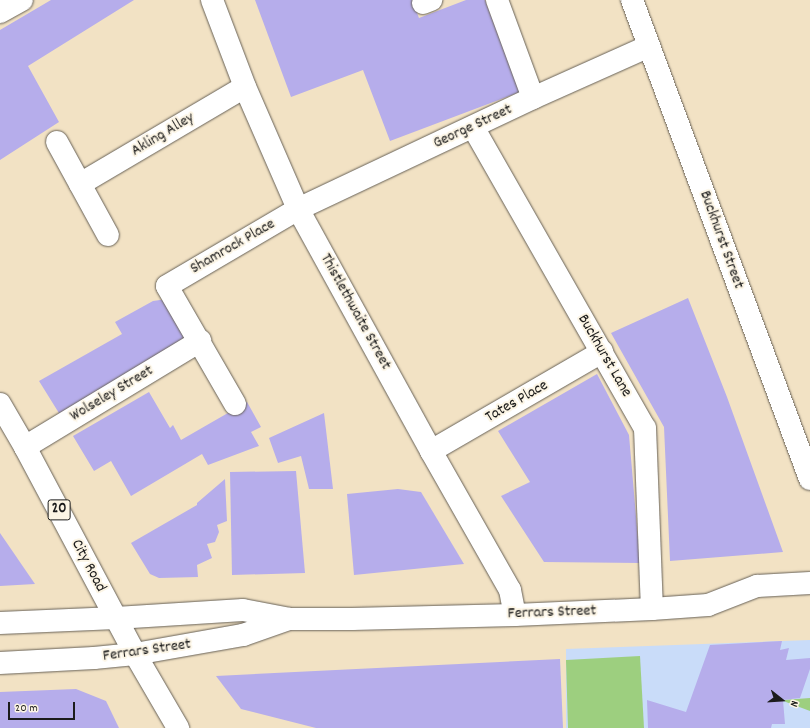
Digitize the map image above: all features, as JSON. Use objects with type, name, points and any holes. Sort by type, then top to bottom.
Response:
[{"type":"street","points":[[0,12],[22,0]]},
{"type":"street","name":"Thistlethwaite Street","points":[[212,0],[245,87],[298,209],[431,451],[510,590],[515,615]]},
{"type":"street","points":[[497,0],[533,98]]},
{"type":"street","name":"Buckhurst Street","points":[[632,0],[803,442],[810,479]]},
{"type":"street","name":"George Street","points":[[298,209],[473,128],[533,98],[649,46]]},
{"type":"street","name":"Akling Alley","points":[[80,184],[245,87]]},
{"type":"street","name":"Buckhurst Lane","points":[[473,128],[646,428],[652,609]]},
{"type":"street","points":[[57,142],[108,235]]},
{"type":"street","name":"Shamrock Place","points":[[200,341],[167,286],[298,209]]},
{"type":"street","points":[[200,341],[235,404]]},
{"type":"street","name":"Wolseley Street","points":[[25,447],[200,341]]},
{"type":"street","name":"Tates Place","points":[[431,451],[602,352]]},
{"type":"street","name":"City Road","points":[[0,404],[25,447],[135,654],[178,728]]},
{"type":"street","name":"Ferrars Street","points":[[0,623],[116,618],[243,610],[290,619],[515,615],[652,609],[708,604],[757,586],[810,583]]},
{"type":"street","name":"Ferrars Street","points":[[0,663],[94,658],[135,654],[243,635],[290,619]]},
{"type":"shaded area","points":[[810,640],[810,728],[566,728],[566,649]]},
{"type":"green space","points":[[640,656],[644,728],[568,728],[566,660]]},
{"type":"green space","points":[[810,698],[810,711],[783,700]]},
{"type":"building","points":[[51,0],[134,0],[28,66],[59,122],[0,160],[0,30]]},
{"type":"building","points":[[255,0],[412,0],[419,18],[466,0],[485,0],[520,92],[390,141],[363,70],[291,97]]},
{"type":"building","points":[[688,298],[727,397],[783,552],[670,561],[664,427],[611,333]]},
{"type":"building","points":[[167,299],[189,338],[62,418],[39,381],[122,334],[115,322],[153,301]]},
{"type":"building","points":[[597,374],[629,435],[640,563],[544,562],[501,496],[530,482],[498,431]]},
{"type":"building","points":[[149,392],[170,428],[173,425],[181,440],[247,402],[261,427],[251,432],[259,446],[208,465],[202,454],[131,496],[111,461],[94,471],[73,436]]},
{"type":"building","points":[[324,413],[333,489],[309,489],[301,456],[278,463],[269,438]]},
{"type":"building","points":[[296,471],[305,573],[232,575],[230,472]]},
{"type":"building","points":[[225,479],[227,521],[217,525],[219,532],[215,542],[207,544],[212,558],[197,565],[198,577],[159,578],[150,574],[131,543],[197,505],[197,503]]},
{"type":"building","points":[[398,489],[421,492],[464,564],[354,575],[347,494]]},
{"type":"building","points":[[0,533],[35,584],[0,586]]},
{"type":"building","points":[[782,641],[780,650],[789,648],[786,660],[810,658],[810,669],[800,698],[783,700],[785,724],[772,724],[771,728],[648,728],[647,700],[686,712],[710,645]]},
{"type":"building","points":[[560,659],[563,728],[316,728],[241,709],[216,676]]},
{"type":"building","points":[[76,689],[106,701],[119,728],[0,728],[0,692]]}]
